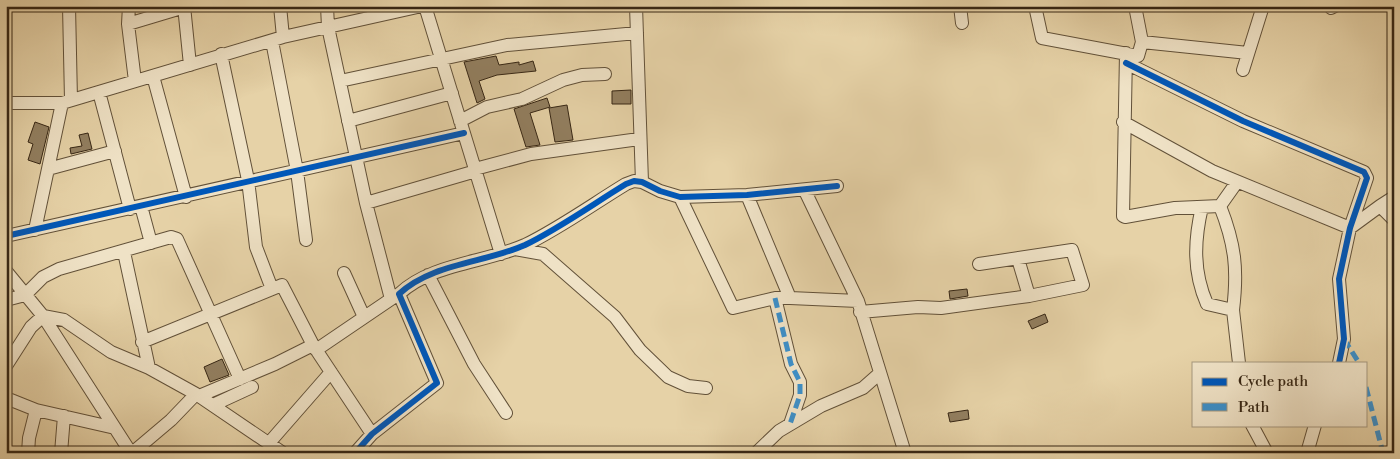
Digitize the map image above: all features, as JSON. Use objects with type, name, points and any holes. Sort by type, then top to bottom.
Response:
[{"type":"street","points":[[35,230],[48,169],[67,101],[69,6]]},
{"type":"street","points":[[129,6],[128,24],[135,81]]},
{"type":"street","points":[[280,6],[278,39],[306,240]]},
{"type":"street","points":[[327,6],[328,27],[366,203],[395,297],[437,383],[372,434],[354,453]]},
{"type":"street","points":[[6,103],[67,101],[221,54],[328,27],[424,6],[501,254]]},
{"type":"street","points":[[636,6],[639,139],[642,182]]},
{"type":"street","points":[[960,6],[962,22]]},
{"type":"street","points":[[1035,6],[1042,38],[1126,58],[1243,121],[1364,172],[1366,178],[1350,228],[1339,279],[1344,339],[1339,362]]},
{"type":"street","points":[[1126,58],[1138,56],[1142,42],[1135,6]]},
{"type":"street","points":[[1243,70],[1263,6]]},
{"type":"street","points":[[128,24],[186,7],[190,65]]},
{"type":"street","points":[[340,81],[507,45],[637,33]]},
{"type":"street","points":[[1142,42],[1248,53]]},
{"type":"street","points":[[221,54],[248,180],[256,247],[272,289]]},
{"type":"street","points":[[1126,58],[1123,216],[1176,208],[1220,206]]},
{"type":"street","points":[[6,236],[186,197],[248,180],[356,158],[462,127],[487,107],[522,99],[563,80],[582,75],[605,74]]},
{"type":"street","points":[[153,76],[186,197]]},
{"type":"street","points":[[99,92],[115,151],[151,243]]},
{"type":"street","points":[[348,121],[452,93]]},
{"type":"street","points":[[1124,122],[1212,171],[1350,228]]},
{"type":"street","points":[[366,203],[531,154],[639,139]]},
{"type":"street","points":[[48,169],[115,151]]},
{"type":"street","points":[[6,271],[43,316],[132,453],[198,395],[235,385],[315,348],[428,275],[501,254],[527,244],[626,184],[634,181],[642,182],[660,192],[680,197],[806,191],[837,186]]},
{"type":"street","points":[[1220,206],[1237,182]]},
{"type":"street","points":[[806,191],[859,306],[905,453]]},
{"type":"street","points":[[747,195],[790,298]]},
{"type":"street","points":[[680,197],[733,308],[775,298],[859,306],[941,308],[1029,296],[1083,285],[1072,250],[979,264]]},
{"type":"street","points":[[1350,228],[1394,197]]},
{"type":"street","points":[[1220,206],[1229,230],[1236,259],[1237,279],[1233,310],[1239,362]]},
{"type":"street","points":[[1380,206],[1394,220]]},
{"type":"street","points":[[1202,207],[1194,254],[1202,292],[1207,304],[1233,310]]},
{"type":"street","points":[[6,300],[25,295],[36,282],[48,274],[171,237],[178,239],[212,314],[235,385]]},
{"type":"street","points":[[514,249],[543,254],[615,317],[640,350],[668,377],[688,386],[706,388]]},
{"type":"street","points":[[124,252],[149,368]]},
{"type":"street","points":[[1018,259],[1029,296]]},
{"type":"street","points":[[344,273],[364,317]]},
{"type":"street","points":[[428,275],[474,364],[506,413]]},
{"type":"street","points":[[142,342],[282,285],[315,348],[372,434]]},
{"type":"street","points":[[775,298],[791,364],[800,382],[800,395],[790,424]]},
{"type":"street","points":[[6,366],[31,327],[43,316]]},
{"type":"street","points":[[43,316],[64,320],[111,352],[149,368],[198,395],[275,449],[331,372]]},
{"type":"street","points":[[756,453],[779,431],[821,406],[863,388],[880,373]]},
{"type":"street","points":[[235,385],[252,388]]},
{"type":"street","points":[[213,405],[235,385]]},
{"type":"street","points":[[6,398],[36,410],[116,428]]},
{"type":"street","points":[[28,453],[29,438],[36,410]]},
{"type":"street","points":[[61,453],[64,416]]},
{"type":"street","points":[[1253,426],[1267,453]]},
{"type":"street","points":[[1307,453],[1315,426]]},
{"type":"building","points":[[496,56],[499,65],[519,62],[519,65],[533,61],[536,71],[497,75],[479,81],[485,99],[477,103],[464,62]]},
{"type":"building","points":[[631,90],[631,104],[612,104],[612,91]]},
{"type":"building","points":[[547,98],[550,107],[530,113],[540,145],[526,147],[514,109]]},
{"type":"building","points":[[567,105],[573,140],[555,142],[549,108]]},
{"type":"building","points":[[35,122],[49,127],[40,164],[28,160],[33,144],[28,142]]},
{"type":"building","points":[[88,133],[92,149],[71,154],[70,148],[82,146],[79,135]]},
{"type":"building","points":[[967,289],[968,296],[950,299],[949,291]]},
{"type":"building","points":[[1045,314],[1048,322],[1032,329],[1028,321]]},
{"type":"building","points":[[222,359],[229,375],[210,382],[204,367]]},
{"type":"building","points":[[968,410],[969,419],[950,422],[948,413]]},
{"type":"marked path","points":[[775,298],[791,364],[800,382],[800,395],[790,424]]},
{"type":"marked path","points":[[1344,339],[1358,362]]},
{"type":"marked path","points":[[1368,395],[1383,453]]},
{"type":"cycle path","points":[[1126,63],[1243,121],[1364,172],[1367,178],[1350,228],[1339,279],[1344,339],[1339,362]]},
{"type":"cycle path","points":[[6,236],[464,133]]},
{"type":"cycle path","points":[[355,453],[372,434],[437,383],[399,294],[412,284],[443,270],[525,245],[564,224],[626,184],[634,181],[642,182],[660,191],[680,197],[747,195],[837,186]]}]
